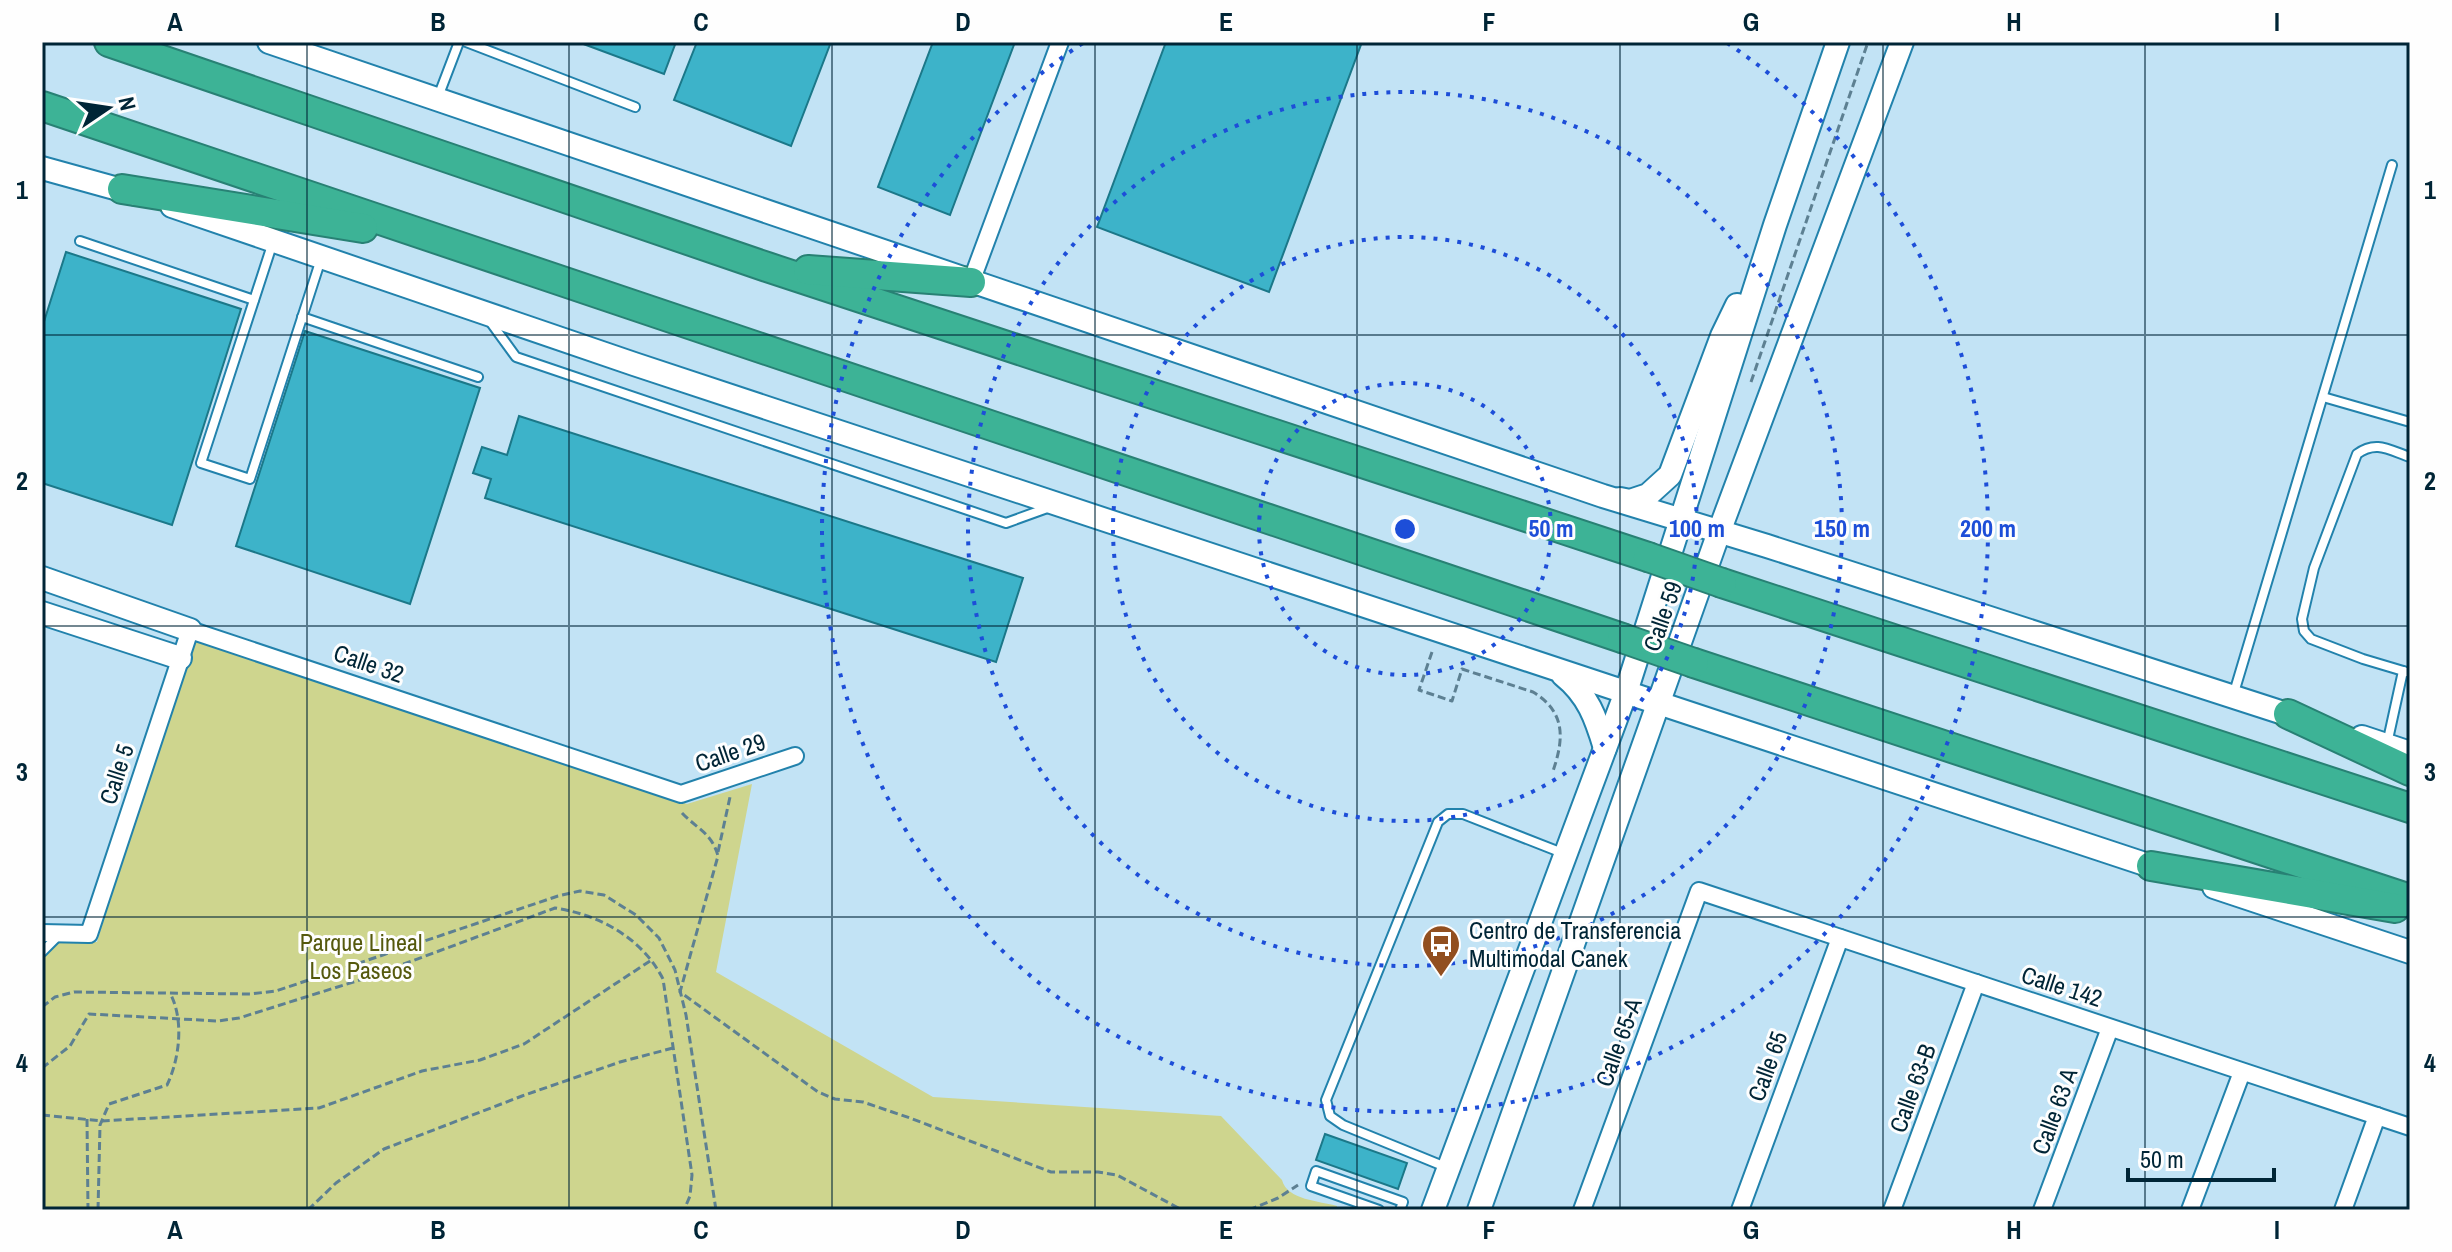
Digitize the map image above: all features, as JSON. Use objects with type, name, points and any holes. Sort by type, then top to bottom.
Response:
[{"type":"highway","points":[[109,42],[767,267],[2410,808]]},
{"type":"highway","points":[[155,42],[237,85]]},
{"type":"highway","points":[[42,106],[1694,663],[2410,899]]},
{"type":"highway","points":[[122,189],[451,243]]},
{"type":"highway","points":[[767,267],[971,282]]},
{"type":"highway","points":[[2288,714],[2410,771]]},
{"type":"highway","points":[[2151,866],[2410,911]]},
{"type":"main road","points":[[269,42],[1603,496],[2410,753]]},
{"type":"main road","name":"Calle 59","points":[[1433,1210],[1626,692],[1775,225],[1838,42]]},
{"type":"main road","name":"Calle 59","points":[[1479,1210],[1719,532],[1902,42]]},
{"type":"main road","points":[[46,173],[122,189],[484,313],[2410,952]]},
{"type":"main road","points":[[1603,496],[1630,501],[1648,495],[1670,475],[1722,336],[1775,225]]},
{"type":"main road","name":"Calle 32","points":[[42,578],[190,630]]},
{"type":"main road","points":[[43,614],[180,658]]},
{"type":"main road","points":[[1553,667],[1576,685],[1585,697],[1605,748]]},
{"type":"street","points":[[971,282],[1060,42]]},
{"type":"street","name":"Calle 5","points":[[61,934],[89,934],[190,630]]},
{"type":"street","name":"Calle 32","points":[[190,630],[677,793]]},
{"type":"street","name":"Calle 29","points":[[677,793],[795,756]]},
{"type":"street","name":"Calle 142","points":[[1699,891],[2410,1127]]},
{"type":"street","name":"Calle 65-A","points":[[1582,1210],[1699,891]]},
{"type":"street","points":[[42,933],[61,934]]},
{"type":"street","name":"Calle 65","points":[[1740,1210],[1840,938]]},
{"type":"street","name":"Calle 63-B","points":[[1892,1210],[1976,983]]},
{"type":"street","name":"Calle 63 A","points":[[2042,1210],[2110,1028]]},
{"type":"street","points":[[2190,1210],[2242,1072]]},
{"type":"street","points":[[2343,1210],[2377,1116]]},
{"type":"lane","points":[[437,100],[459,42]]},
{"type":"lane","points":[[466,42],[635,107]]},
{"type":"lane","points":[[2232,697],[2392,165]]},
{"type":"lane","points":[[80,241],[254,300]]},
{"type":"lane","points":[[273,241],[201,463],[250,479],[321,257]]},
{"type":"lane","points":[[484,313],[516,357],[1006,523],[1058,504]]},
{"type":"lane","points":[[302,317],[478,377]]},
{"type":"lane","points":[[2323,397],[2410,422]]},
{"type":"lane","points":[[2387,745],[2407,672],[2311,639],[2304,631],[2302,619],[2314,568],[2357,454],[2368,446],[2378,446],[2410,457]]},
{"type":"lane","points":[[1449,1168],[1343,1125],[1330,1116],[1326,1100],[1438,822],[1448,814],[1463,814],[1565,854]]},
{"type":"lane","points":[[42,952],[61,934]]},
{"type":"lane","points":[[1379,1210],[1311,1186],[1316,1171],[1403,1202],[1400,1210]]},
{"type":"path","points":[[1751,383],[1868,42]]},
{"type":"path","points":[[1432,651],[1419,690],[1452,701],[1464,662]]},
{"type":"path","points":[[1462,669],[1533,692],[1549,704],[1562,726],[1561,749],[1553,771]]},
{"type":"path","points":[[680,992],[718,856],[734,776]]},
{"type":"path","points":[[677,793],[675,805],[685,817],[700,826],[715,846],[718,856]]},
{"type":"path","points":[[42,1007],[55,997],[74,992],[250,994],[276,991],[580,891],[604,895],[636,915],[659,938],[675,970],[686,1015],[716,1210]]},
{"type":"path","points":[[42,1068],[70,1046],[89,1014],[218,1021],[239,1018],[366,978],[555,908],[575,911],[629,936],[653,959],[663,979],[692,1175],[690,1196],[684,1210]]},
{"type":"path","points":[[42,1115],[102,1121],[319,1108],[422,1071],[480,1060],[524,1044],[653,959]]},
{"type":"path","points":[[680,992],[818,1092],[835,1099],[863,1102],[910,1118],[1051,1172],[1117,1175],[1182,1210]]},
{"type":"path","points":[[98,1210],[102,1121],[109,1104],[167,1085],[173,1073],[180,1018],[170,993]]},
{"type":"path","points":[[308,1210],[346,1175],[384,1149],[522,1096],[673,1047]]},
{"type":"path","points":[[87,1119],[88,1210]]},
{"type":"path","points":[[1249,1210],[1278,1198],[1296,1185],[1311,1186]]},
{"type":"green space","name":"Parque Lineal Los Paseos","points":[[190,630],[476,726],[687,804],[752,784],[716,972],[933,1097],[1221,1116],[1290,1192],[1305,1199],[1337,1206],[1337,1210],[42,1210],[42,941],[97,942]]},
{"type":"building","points":[[578,42],[676,42],[664,74]]},
{"type":"building","points":[[697,42],[831,42],[791,146],[674,100]]},
{"type":"building","points":[[933,42],[1015,42],[950,215],[878,187]]},
{"type":"building","points":[[1166,42],[1362,42],[1269,292],[1097,227]]},
{"type":"building","points":[[66,252],[241,309],[172,525],[42,483],[42,328]]},
{"type":"building","points":[[305,331],[480,388],[410,604],[236,546]]},
{"type":"building","points":[[519,416],[1023,578],[996,662],[485,498],[491,479],[473,473],[482,447],[507,455]]},
{"type":"building","points":[[1325,1134],[1407,1163],[1398,1189],[1316,1160]]},
{"type":"place","name":"Centro de Transferencia Multimodal Canek","points":[[1441,978]]}]
